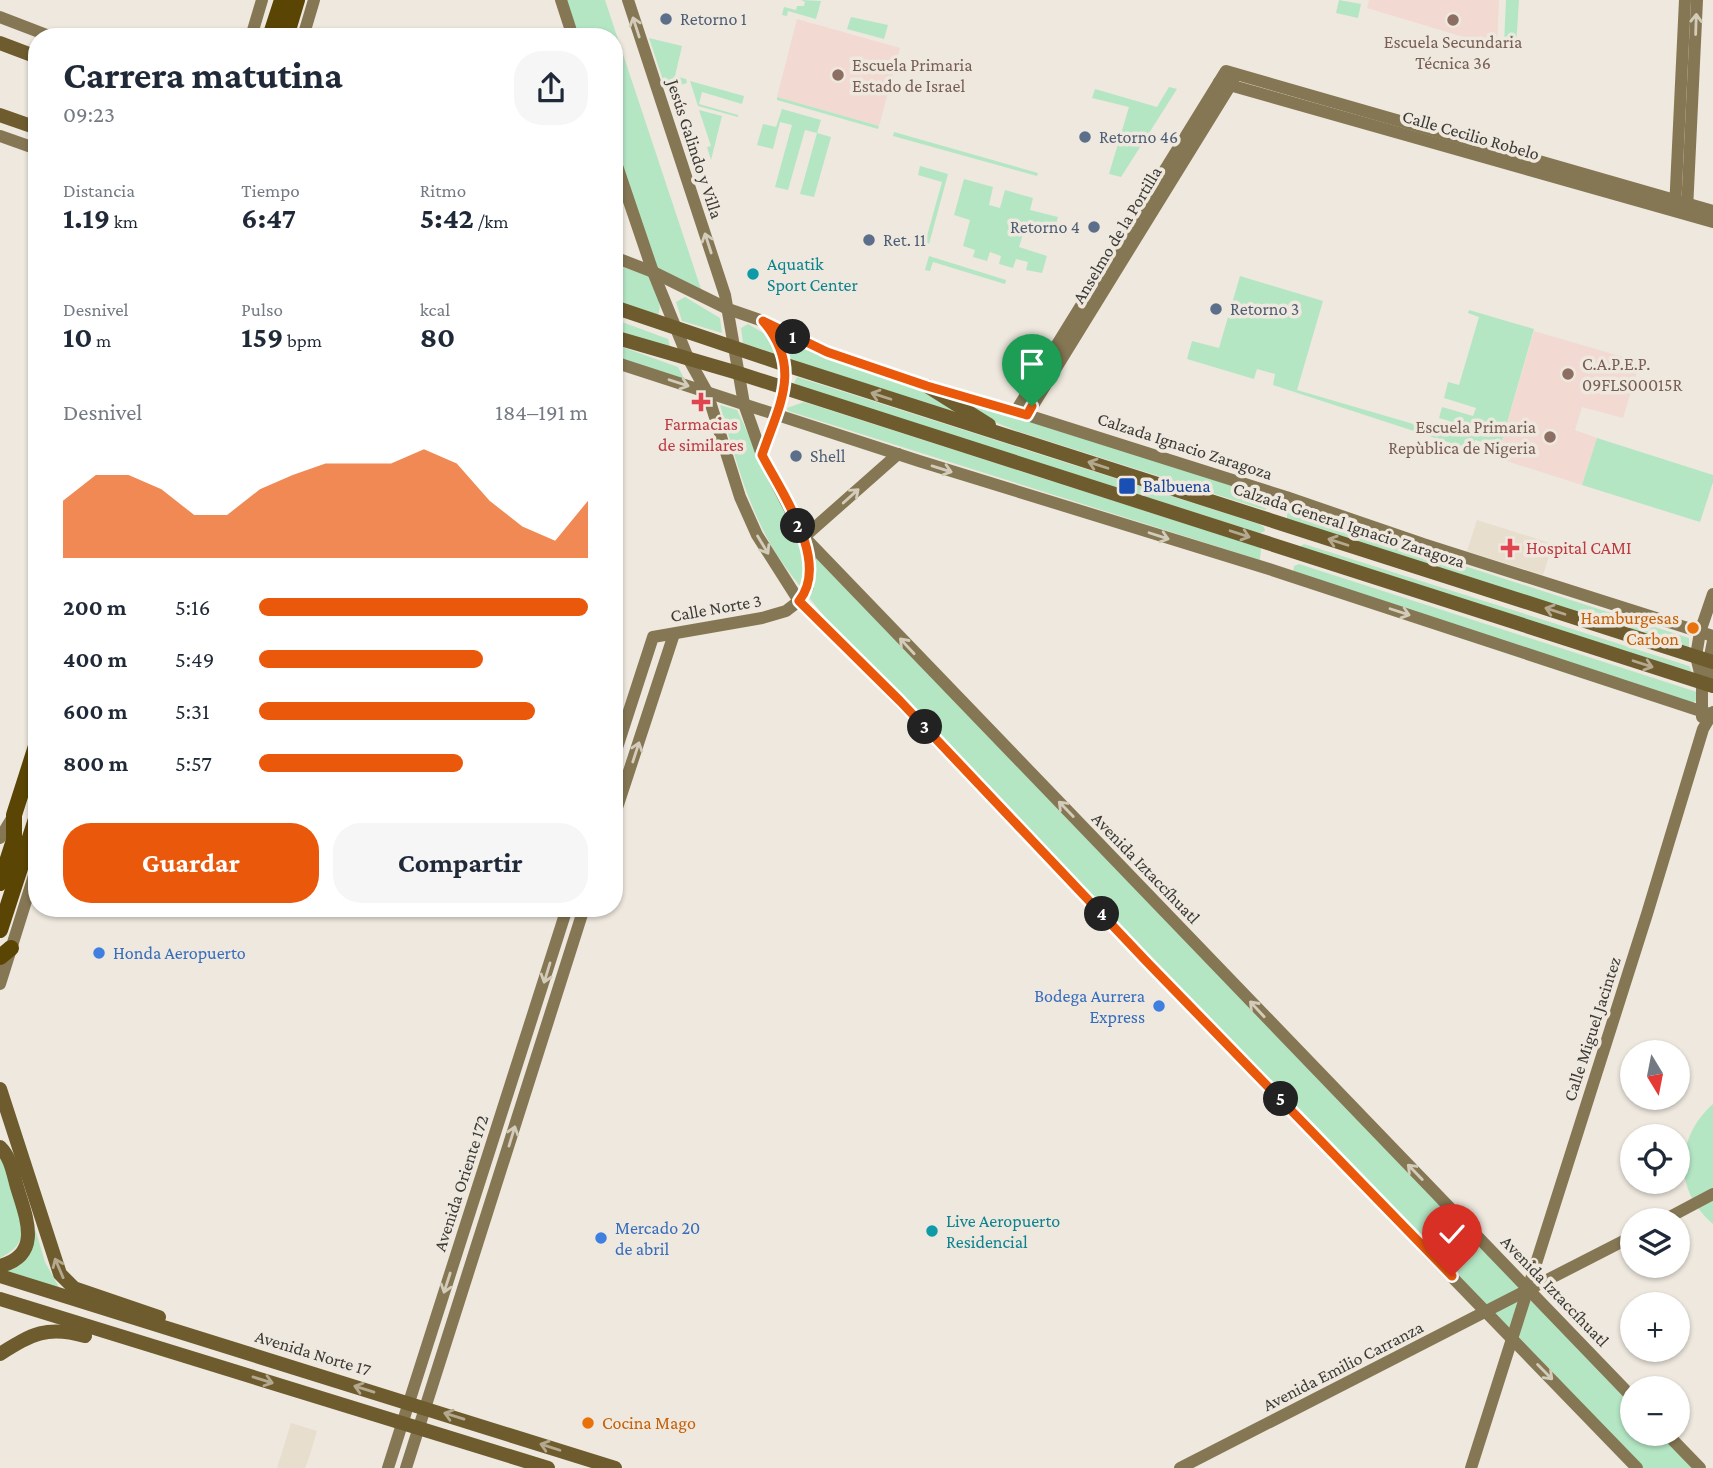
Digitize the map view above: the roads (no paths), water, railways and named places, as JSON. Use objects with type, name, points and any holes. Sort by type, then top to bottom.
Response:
[{"type":"highway","points":[[266,28],[285,2]]},
{"type":"highway","points":[[274,28],[285,2]]},
{"type":"highway","points":[[285,2],[286,28]]},
{"type":"highway","points":[[0,883],[14,840],[14,815],[28,771]]},
{"type":"highway","points":[[0,930],[28,844]]},
{"type":"main road","points":[[254,28],[262,0]]},
{"type":"main road","points":[[306,28],[314,0]]},
{"type":"main road","points":[[561,0],[570,28]]},
{"type":"main road","name":"Jesús Galindo y Villa","points":[[628,0],[728,309]]},
{"type":"main road","points":[[1685,0],[1687,91]]},
{"type":"main road","points":[[1681,208],[1687,91],[1697,0]]},
{"type":"main road","points":[[0,17],[29,28]]},
{"type":"main road","points":[[0,43],[28,54]]},
{"type":"main road","name":"Calle Cecilio Robelo","points":[[1228,78],[1681,208],[1713,222]]},
{"type":"main road","name":"Anselmo de la Portilla","points":[[1022,413],[1228,78]]},
{"type":"main road","points":[[0,114],[28,125]]},
{"type":"main road","points":[[0,136],[28,146]]},
{"type":"main road","points":[[623,184],[653,272],[688,358],[706,392],[740,497],[757,535],[799,601],[900,701],[1147,962],[1637,1468]]},
{"type":"main road","name":"Calle Cecilio Robelo","points":[[1681,208],[1713,211]]},
{"type":"main road","points":[[623,260],[653,272]]},
{"type":"main road","name":"Calzada Ignacio Zaragoza","points":[[653,272],[728,309],[763,321],[818,349],[1709,637]]},
{"type":"main road","name":"Avenida Iztaccíhuatl","points":[[728,309],[744,404],[762,455],[804,537],[1620,1384]]},
{"type":"main road","name":"Calzada General Ignacio Zaragoza","points":[[623,310],[786,365],[1706,660]]},
{"type":"main road","points":[[762,455],[784,389],[786,365],[779,343],[763,321]]},
{"type":"main road","points":[[623,340],[738,373],[1709,684]]},
{"type":"main road","points":[[623,365],[1269,569],[1710,713],[1706,660],[1713,594]]},
{"type":"main road","points":[[927,386],[1004,435]]},
{"type":"main road","points":[[799,601],[808,587],[810,555],[804,537],[898,454]]},
{"type":"main road","name":"Calle Norte 3","points":[[623,729],[653,637],[775,615],[799,601]]},
{"type":"main road","points":[[623,790],[674,634]]},
{"type":"main road","name":"Calle Miguel Jacintez","points":[[1471,1468],[1710,713]]},
{"type":"main road","points":[[0,838],[14,815]]},
{"type":"main road","points":[[0,984],[5,953],[28,890]]},
{"type":"main road","name":"Avenida Oriente 172","points":[[388,1468],[564,917]]},
{"type":"main road","name":"Avenida Oriente 172","points":[[406,1468],[581,917]]},
{"type":"main road","points":[[0,1090],[63,1279],[84,1292],[185,1325],[203,1340]]},
{"type":"main road","points":[[0,1147],[9,1159],[29,1233],[26,1246],[19,1257],[0,1266]]},
{"type":"main road","points":[[1688,1208],[1713,1195]]},
{"type":"main road","name":"Avenida Emilio Carranza","points":[[1180,1468],[1620,1243]]},
{"type":"main road","name":"Avenida Norte 17","points":[[0,1276],[615,1468]]},
{"type":"main road","points":[[0,1299],[548,1468]]},
{"type":"main road","points":[[0,1354],[30,1336],[68,1331],[173,1362],[198,1361]]},
{"type":"main road","points":[[1679,1446],[1700,1468]]},
{"type":"place","name":"Retorno 1","points":[[666,19]]},
{"type":"place","name":"Escuela Secundaria Técnica 36","points":[[1453,20]]},
{"type":"place","name":"Escuela Primaria Estado de Israel","points":[[838,75]]},
{"type":"place","name":"Retorno 46","points":[[1085,137]]},
{"type":"place","name":"Retorno 4","points":[[1094,227]]},
{"type":"place","name":"Ret. 11","points":[[869,240]]},
{"type":"place","name":"Aquatik Sport Center","points":[[753,274]]},
{"type":"place","name":"Retorno 3","points":[[1216,309]]},
{"type":"place","name":"C.A.P.E.P. 09FLS00015R","points":[[1568,374]]},
{"type":"place","name":"Farmacias de similares","points":[[701,402]]},
{"type":"place","name":"Escuela Primaria Repùblica de Nigeria","points":[[1550,437]]},
{"type":"place","name":"Shell","points":[[796,456]]},
{"type":"place","name":"Balbuena","points":[[1127,486]]},
{"type":"place","name":"Hospital CAMI","points":[[1510,548]]},
{"type":"place","name":"Hamburgesas Carbon","points":[[1693,628]]},
{"type":"place","name":"Honda Aeropuerto","points":[[99,953]]},
{"type":"place","name":"Bodega Aurrera Express","points":[[1159,1006]]},
{"type":"place","name":"Live Aeropuerto Residencial","points":[[932,1231]]},
{"type":"place","name":"Mercado 20 de abril","points":[[601,1238]]},
{"type":"place","name":"Cocina Mago","points":[[588,1423]]}]
